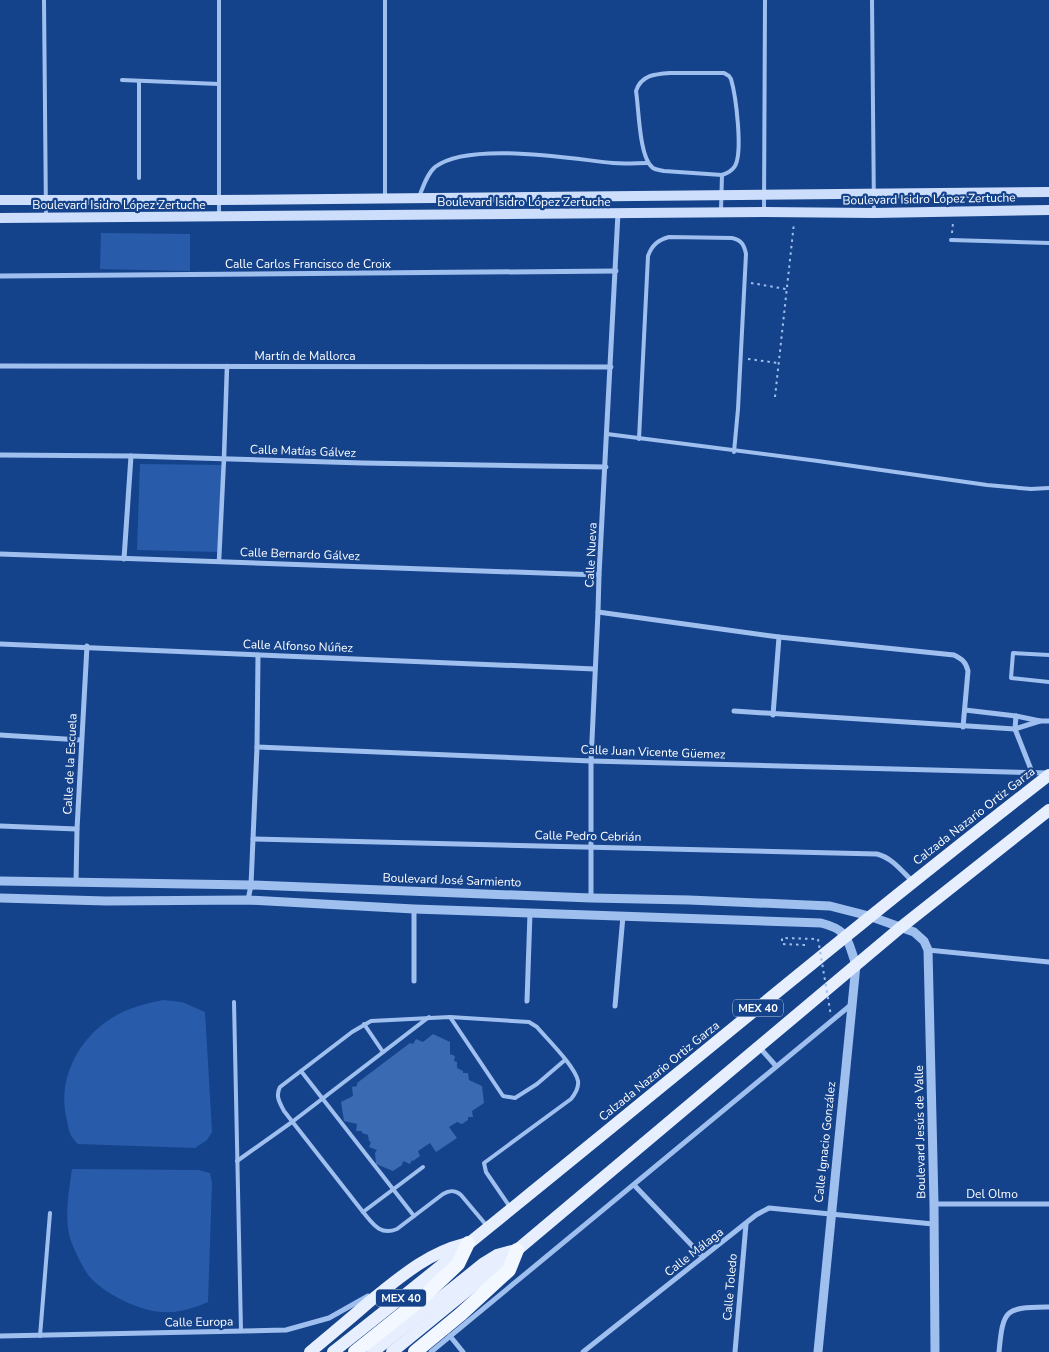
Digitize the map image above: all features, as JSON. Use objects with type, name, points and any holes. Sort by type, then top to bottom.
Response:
[{"type":"highway","points":[[355,1352],[421,1299],[458,1264],[468,1243]]},
{"type":"highway","points":[[415,1352],[461,1314],[509,1270],[517,1250]]},
{"type":"main road","name":"Boulevard Isidro López Zertuche","points":[[0,200],[218,200],[1049,192]]},
{"type":"main road","points":[[419,197],[419,215]]},
{"type":"main road","name":"Boulevard Isidro López Zertuche","points":[[0,218],[721,212],[874,213],[1049,210]]},
{"type":"main road","name":"Calzada Nazario Ortiz Garza","points":[[333,1352],[912,881],[1049,774]]},
{"type":"main road","name":"MEX 40","points":[[392,1352],[517,1250],[900,928],[1049,810]]},
{"type":"main road","points":[[310,1352],[388,1286],[430,1257],[444,1250],[468,1243]]},
{"type":"main road","points":[[373,1352],[484,1263],[497,1255],[517,1250]]},
{"type":"street","name":"Calle Nueva","points":[[591,898],[591,761],[618,213]]},
{"type":"street","name":"Calle Carlos Francisco de Croix","points":[[0,276],[616,271]]},
{"type":"street","name":"Martín de Mallorca","points":[[0,366],[611,367]]},
{"type":"street","points":[[219,561],[226,366]]},
{"type":"street","name":"Calle Matías Gálvez","points":[[0,455],[132,456],[363,463],[606,467]]},
{"type":"street","points":[[124,560],[132,456]]},
{"type":"street","name":"Calle Bernardo Gálvez","points":[[0,554],[124,560],[219,561],[599,575]]},
{"type":"street","points":[[598,612],[779,637],[954,655],[963,659],[967,665],[963,727]]},
{"type":"street","points":[[773,715],[779,637]]},
{"type":"street","name":"Calle Alfonso Núñez","points":[[0,644],[87,646],[595,669]]},
{"type":"street","name":"Calle de la Escuela","points":[[76,882],[81,740],[87,646]]},
{"type":"street","points":[[248,900],[251,885],[257,747],[258,655]]},
{"type":"street","points":[[965,710],[1049,721]]},
{"type":"street","points":[[734,711],[1015,730],[1040,721]]},
{"type":"street","points":[[1016,716],[1015,730],[1032,772]]},
{"type":"street","points":[[0,735],[81,740]]},
{"type":"street","name":"Calle Juan Vicente Güemez","points":[[257,747],[591,761],[1032,772],[1049,774]]},
{"type":"street","points":[[0,826],[77,829]]},
{"type":"street","name":"Calle Pedro Cebrián","points":[[253,838],[877,854],[885,856],[912,881]]},
{"type":"street","name":"Boulevard José Sarmiento","points":[[0,881],[251,885],[830,906],[869,916],[900,928]]},
{"type":"street","points":[[0,898],[106,901],[248,900],[414,909],[820,923],[834,926],[846,936]]},
{"type":"street","points":[[689,900],[690,918]]},
{"type":"street","points":[[414,909],[414,981]]},
{"type":"street","points":[[527,1001],[530,913]]},
{"type":"street","points":[[615,1006],[623,916]]},
{"type":"street","points":[[900,928],[920,936],[927,945],[928,950],[1049,962]]},
{"type":"street","name":"Calle Ignacio González","points":[[818,1352],[856,965],[846,936]]},
{"type":"street","name":"Boulevard Jesús de Valle","points":[[928,950],[934,1204],[935,1352]]},
{"type":"street","points":[[431,1352],[852,1004]]},
{"type":"street","points":[[759,1047],[776,1066]]},
{"type":"street","points":[[634,1185],[703,1257]]},
{"type":"street","name":"Del Olmo","points":[[934,1204],[1049,1204]]},
{"type":"street","name":"Calle Málaga","points":[[583,1352],[756,1215],[769,1208],[934,1224]]},
{"type":"street","name":"Calle Toledo","points":[[735,1352],[746,1224]]},
{"type":"street","name":"Calle Europa","points":[[0,1336],[286,1330],[329,1318],[388,1286]]},
{"type":"street","points":[[999,1352],[1002,1325],[1008,1312],[1015,1308],[1049,1307]]},
{"type":"street","points":[[450,1336],[463,1352]]},
{"type":"lane","points":[[44,0],[45,218]]},
{"type":"lane","points":[[218,0],[218,200],[220,217]]},
{"type":"lane","points":[[384,0],[385,198]]},
{"type":"lane","points":[[764,212],[765,0]]},
{"type":"lane","points":[[872,0],[874,213]]},
{"type":"lane","points":[[724,73],[729,76],[737,107],[738,157],[730,172],[722,175],[654,169],[648,163],[643,153],[636,91],[640,82],[647,77],[658,74],[724,73]]},
{"type":"lane","points":[[122,80],[219,84]]},
{"type":"lane","points":[[139,178],[140,81]]},
{"type":"lane","points":[[419,197],[430,173],[443,163],[462,157],[488,154],[531,154],[590,159],[614,164],[648,163]]},
{"type":"lane","points":[[721,212],[722,175]]},
{"type":"lane","points":[[639,439],[648,256],[651,249],[661,239],[669,237],[732,238],[739,240],[744,246],[746,254],[734,452]]},
{"type":"lane","points":[[951,240],[1049,243]]},
{"type":"lane","points":[[607,434],[734,452],[818,461],[987,486],[1031,489],[1049,488]]},
{"type":"lane","points":[[1049,654],[1013,653],[1011,678],[1049,682]]},
{"type":"lane","points":[[234,1002],[241,1331]]},
{"type":"lane","points":[[488,1227],[461,1195],[452,1191],[443,1194],[397,1229],[390,1232],[382,1232],[375,1227],[284,1111],[278,1099],[280,1087],[364,1024],[378,1020],[450,1017],[529,1022],[537,1027],[565,1060],[574,1071],[578,1081],[576,1093],[572,1099],[484,1163],[486,1172],[511,1209]]},
{"type":"lane","points":[[450,1017],[504,1096],[515,1098],[537,1084],[565,1060]]},
{"type":"lane","points":[[237,1161],[292,1122],[429,1018]]},
{"type":"lane","points":[[364,1024],[383,1052]]},
{"type":"lane","points":[[301,1071],[414,1216]]},
{"type":"lane","points":[[363,1212],[423,1167]]},
{"type":"lane","points":[[40,1336],[50,1213]]},
{"type":"path","points":[[951,240],[954,211]]},
{"type":"path","points":[[775,397],[795,212]]},
{"type":"path","points":[[744,282],[787,289]]},
{"type":"path","points":[[741,358],[779,363]]},
{"type":"path","points":[[805,945],[782,944],[782,938],[818,939],[831,1016]]},
{"type":"shaded area","points":[[101,233],[190,234],[190,271],[100,269]]},
{"type":"shaded area","points":[[140,464],[222,465],[219,552],[137,550]]},
{"type":"shaded area","points":[[163,1000],[182,1002],[205,1012],[212,1132],[207,1140],[195,1148],[78,1144],[69,1131],[64,1102],[68,1074],[81,1048],[100,1026],[118,1015],[136,1007]]},
{"type":"shaded area","points":[[72,1169],[198,1170],[210,1173],[212,1183],[208,1302],[181,1311],[155,1311],[124,1301],[96,1283],[84,1268],[70,1238],[68,1229],[68,1195]]},
{"type":"building","points":[[433,1034],[450,1042],[450,1054],[455,1056],[454,1061],[457,1062],[457,1068],[463,1071],[463,1073],[468,1073],[469,1080],[482,1086],[484,1103],[472,1111],[473,1117],[468,1117],[468,1120],[462,1124],[457,1122],[449,1127],[457,1138],[436,1152],[430,1143],[418,1151],[420,1156],[412,1160],[410,1164],[403,1161],[402,1165],[393,1171],[376,1164],[375,1153],[377,1150],[369,1147],[371,1142],[368,1135],[362,1133],[362,1131],[356,1131],[357,1124],[344,1121],[341,1102],[353,1096],[352,1087],[357,1086],[357,1083],[410,1043],[413,1044],[416,1039],[423,1042]]}]
